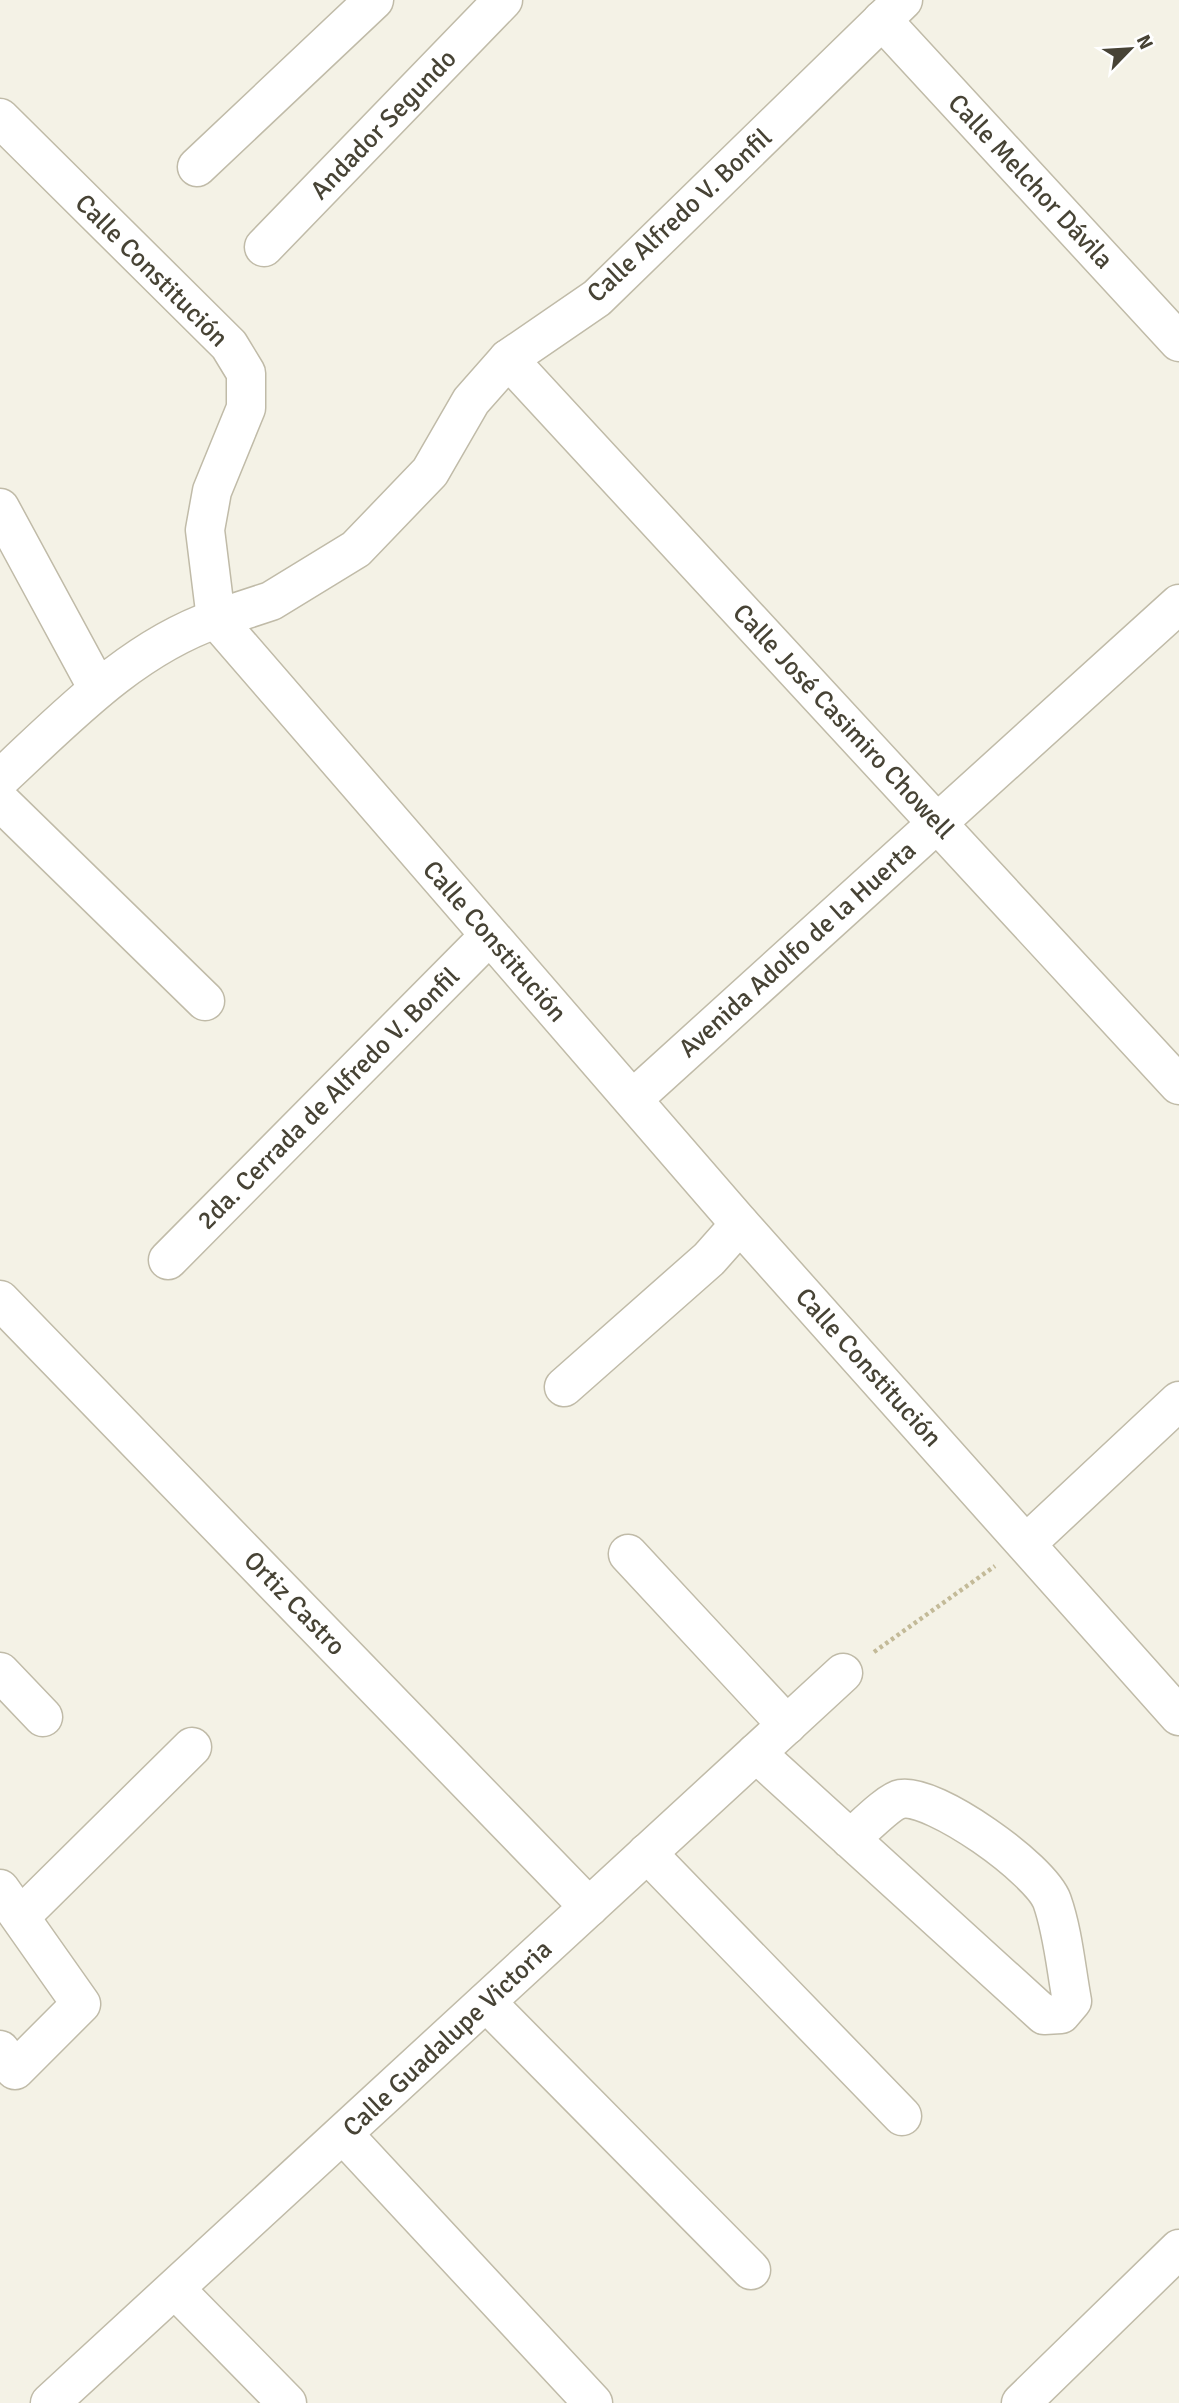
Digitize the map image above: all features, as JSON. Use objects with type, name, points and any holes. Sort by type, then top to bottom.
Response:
[{"type":"street","points":[[197,167],[374,0]]},
{"type":"street","name":"Andador Segundo","points":[[264,247],[503,0]]},
{"type":"street","name":"Calle Melchor Dávila","points":[[892,10],[1179,342]]},
{"type":"street","name":"Calle Alfredo V. Bonfil","points":[[0,779],[98,689],[183,631],[271,601],[356,549],[430,472],[471,401],[508,359],[597,298],[892,10]]},
{"type":"street","name":"Calle Constitución","points":[[0,118],[229,345],[246,373],[246,408],[212,491],[205,530],[216,619],[489,936],[634,1098],[740,1224],[1179,1716]]},
{"type":"street","name":"Calle José Casimiro Chowell","points":[[508,359],[1179,1085]]},
{"type":"street","points":[[0,508],[98,689]]},
{"type":"street","name":"Avenida Adolfo de la Huerta","points":[[634,1098],[1179,604]]},
{"type":"street","points":[[0,801],[205,1001]]},
{"type":"street","name":"2da. Cerrada de Alfredo V. Bonfil","points":[[168,1260],[489,936]]},
{"type":"street","points":[[564,1387],[709,1259],[740,1224]]},
{"type":"street","name":"Ortiz Castro","points":[[0,1300],[589,1907]]},
{"type":"street","points":[[1027,1544],[1179,1401]]},
{"type":"street","points":[[628,1554],[787,1725]]},
{"type":"street","points":[[0,1672],[43,1717]]},
{"type":"street","name":"Calle Guadalupe Victoria","points":[[50,2403],[843,1673]]},
{"type":"street","points":[[0,2050],[15,2070],[81,2004],[10,1903],[192,1747]]},
{"type":"street","points":[[756,1753],[850,1839],[1044,2015],[1061,2014],[1072,2001],[1052,1901],[1042,1883],[1022,1863],[939,1807],[919,1798],[898,1799],[850,1839]]},
{"type":"street","points":[[647,1853],[902,2116]]},
{"type":"street","points":[[486,2002],[751,2270]]},
{"type":"street","points":[[343,2134],[593,2403]]},
{"type":"street","points":[[1021,2403],[1179,2249]]},
{"type":"street","points":[[175,2289],[287,2403]]},
{"type":"path","points":[[843,1673],[1027,1544]]}]
